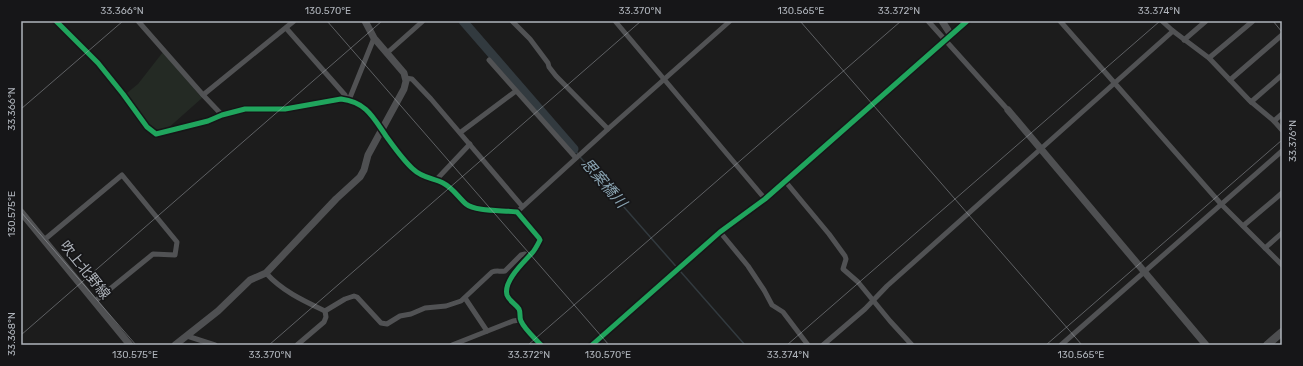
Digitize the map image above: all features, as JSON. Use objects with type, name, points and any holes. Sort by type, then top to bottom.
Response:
[{"type":"main road","points":[[1267,345],[1282,332]]},
{"type":"street","points":[[56,21],[105,71],[152,132],[156,134],[208,121],[222,115],[245,109],[285,109],[341,99],[348,100],[366,108],[414,170],[423,177],[445,184],[453,189],[466,204],[473,208],[517,212],[540,240],[533,252],[518,268],[510,280],[507,293],[510,300],[519,308],[520,320],[541,345]]},
{"type":"street","points":[[138,21],[222,115]]},
{"type":"street","points":[[203,95],[294,21]]},
{"type":"street","points":[[175,345],[218,311],[250,280],[266,273],[336,199],[360,177],[364,170],[368,154],[404,89],[406,82],[404,73],[374,38],[365,21]]},
{"type":"street","points":[[387,53],[423,21]]},
{"type":"street","points":[[512,21],[538,48],[556,76],[608,128]]},
{"type":"street","points":[[615,21],[765,199]]},
{"type":"street","points":[[517,212],[608,128],[730,21]]},
{"type":"street","points":[[928,21],[1008,110],[1206,345]]},
{"type":"street","points":[[942,21],[951,35]]},
{"type":"street","points":[[592,345],[720,232],[765,199],[785,182],[967,21]]},
{"type":"street","points":[[1060,21],[1221,204],[1282,265]]},
{"type":"street","points":[[1162,21],[1184,40],[1209,58],[1251,102],[1274,121],[1282,130]]},
{"type":"street","points":[[1184,40],[1206,21]]},
{"type":"street","points":[[1209,58],[1253,21]]},
{"type":"street","points":[[286,28],[348,100]]},
{"type":"street","points":[[823,345],[1173,31]]},
{"type":"street","points":[[1230,80],[1282,35]]},
{"type":"street","points":[[348,100],[374,38]]},
{"type":"street","points":[[489,60],[516,91],[578,156]]},
{"type":"street","points":[[1251,102],[1282,75]]},
{"type":"street","points":[[405,78],[412,79],[461,132],[522,206]]},
{"type":"street","points":[[461,132],[516,91]]},
{"type":"street","points":[[1274,121],[1282,114]]},
{"type":"street","points":[[436,180],[470,144]]},
{"type":"street","points":[[1061,345],[1282,150]]},
{"type":"street","points":[[44,240],[122,175],[177,242],[175,255],[153,254],[94,302]]},
{"type":"street","points":[[785,182],[829,234],[845,256],[846,259],[843,269],[858,282],[872,301],[912,345]]},
{"type":"street","points":[[1244,226],[1282,193]]},
{"type":"street","name":"吹上北野線","points":[[21,212],[130,345]]},
{"type":"street","points":[[720,232],[748,266],[762,286],[772,305],[783,312],[808,345]]},
{"type":"street","points":[[1265,248],[1282,233]]},
{"type":"street","points":[[325,312],[344,299],[354,296],[357,297],[381,323],[387,324],[400,316],[425,308],[446,306],[461,301],[495,270],[502,272],[505,271],[521,255],[525,254],[528,257]]},
{"type":"street","points":[[266,273],[275,282],[294,295],[325,312]]},
{"type":"street","points":[[465,298],[487,331]]},
{"type":"street","points":[[298,345],[324,322],[326,318],[325,312]]},
{"type":"street","points":[[452,345],[513,321],[520,320]]},
{"type":"street","points":[[187,336],[215,345]]},
{"type":"shaded area","points":[[163,52],[202,98],[166,130],[158,131],[152,128],[127,93],[138,84]]},
{"type":"waterway","name":"思案橋川","points":[[463,21],[574,149]]},
{"type":"waterway","name":"思案橋川","points":[[574,149],[578,154]]},
{"type":"waterway","name":"思案橋川","points":[[580,157],[745,345]]},
{"type":"cycle path","points":[[56,21],[98,63],[147,127],[156,134],[208,121],[222,115],[245,109],[285,109],[341,99],[357,103],[363,107],[373,117],[402,158],[416,172],[447,185],[470,207],[483,210],[517,212],[539,238],[540,240],[533,252],[511,278],[508,284],[507,295],[519,309],[520,320],[541,345]]},
{"type":"cycle path","points":[[592,345],[720,232],[765,199],[967,21]]}]
